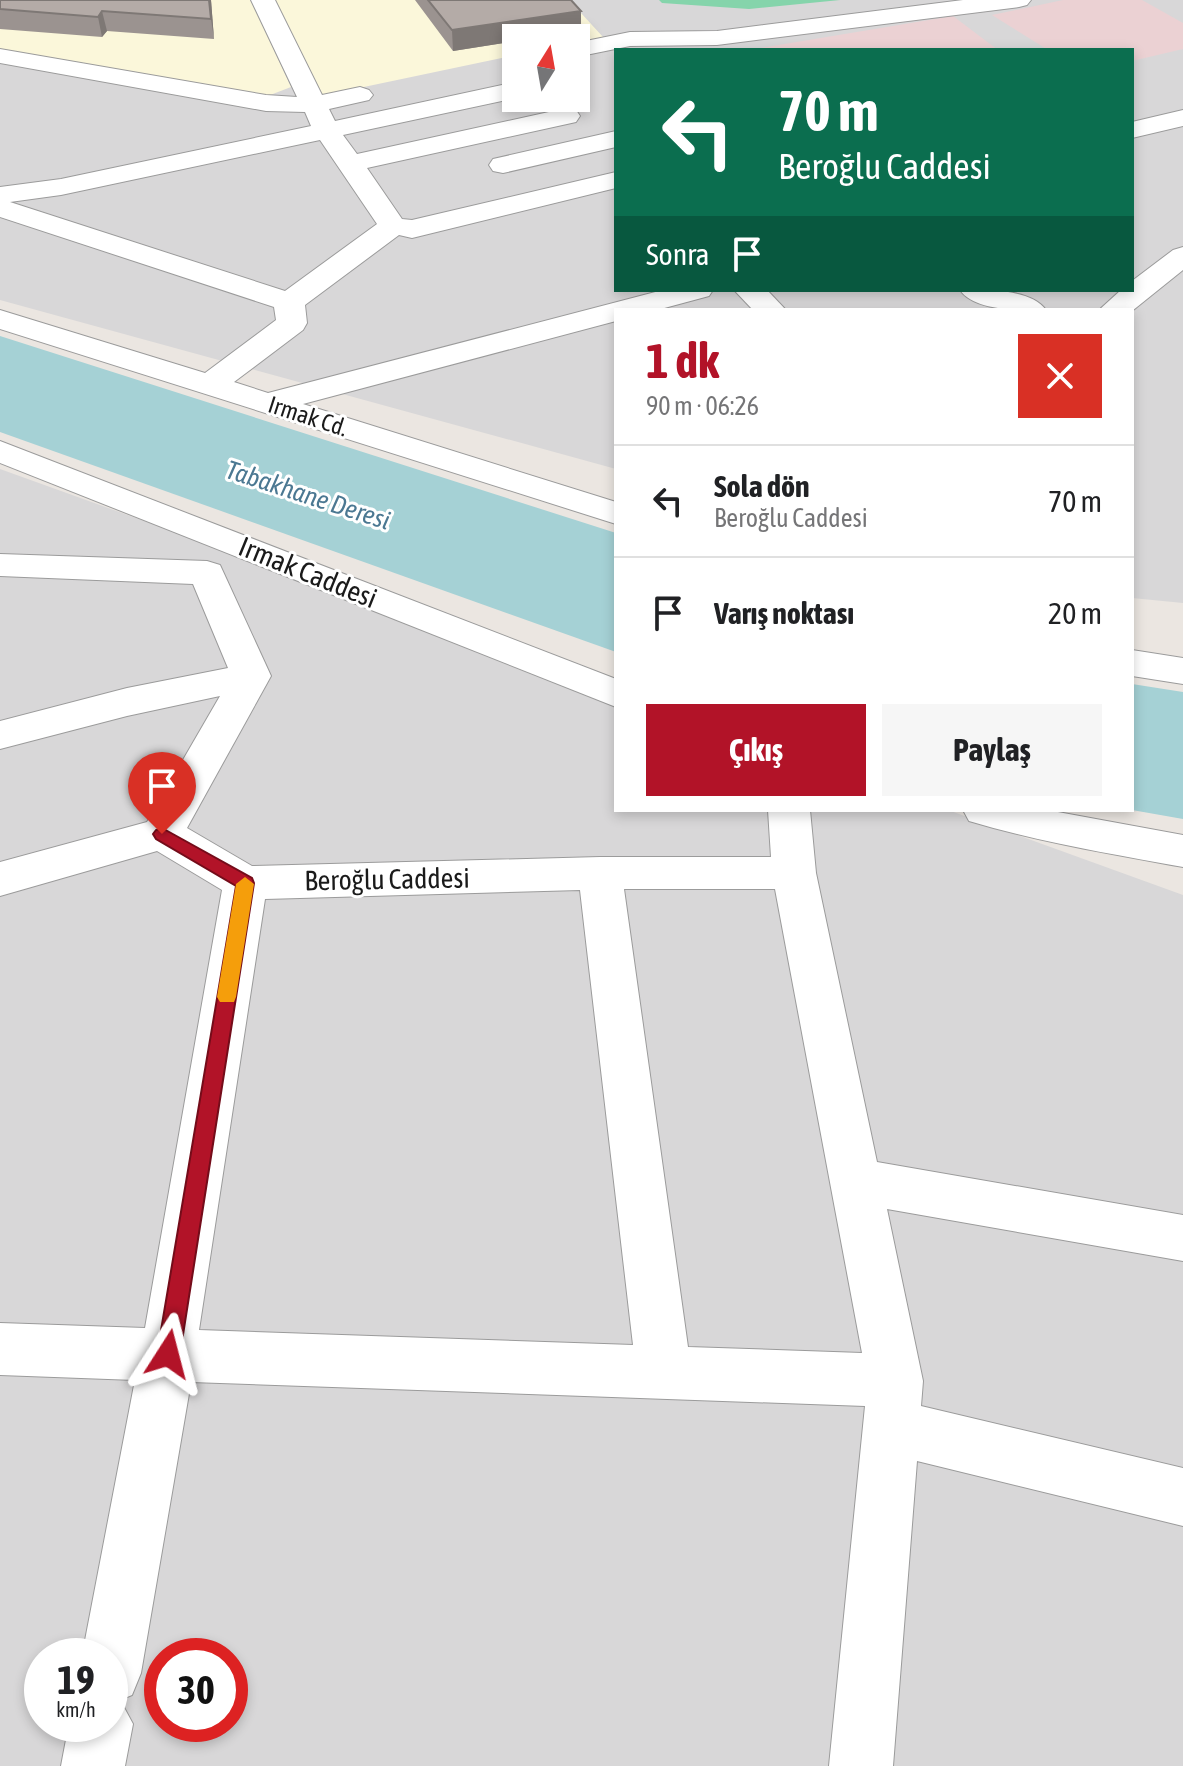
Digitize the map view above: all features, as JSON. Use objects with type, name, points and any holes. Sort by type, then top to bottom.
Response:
[{"type":"street","points":[[263,0],[326,130],[393,226]]},
{"type":"street","points":[[590,49],[717,38],[957,5],[1019,0]]},
{"type":"street","points":[[0,79],[10,58],[266,103],[312,105],[391,88]]},
{"type":"street","points":[[0,195],[61,187],[502,93]]},
{"type":"street","points":[[563,112],[610,148]]},
{"type":"street","points":[[350,164],[567,116]]},
{"type":"street","points":[[1134,130],[1183,118]]},
{"type":"street","points":[[475,137],[537,199]]},
{"type":"street","points":[[503,165],[610,148]]},
{"type":"street","points":[[289,302],[393,226],[412,229],[614,180]]},
{"type":"street","points":[[0,208],[289,302]]},
{"type":"street","points":[[1117,308],[1183,256]]},
{"type":"street","points":[[630,308],[690,292]]},
{"type":"street","points":[[751,292],[769,308]]},
{"type":"street","points":[[981,292],[1025,308]]},
{"type":"street","points":[[210,385],[292,323],[289,302]]},
{"type":"street","points":[[267,403],[614,313]]},
{"type":"street","name":"Irmak Cd.","points":[[0,319],[614,512]]},
{"type":"street","name":"Irmak Caddesi","points":[[0,451],[614,693]]},
{"type":"street","points":[[0,565],[207,573],[251,676]]},
{"type":"street","points":[[1134,663],[1183,671]]},
{"type":"street","points":[[0,735],[127,702],[251,676]]},
{"type":"street","points":[[0,879],[162,834],[251,676]]},
{"type":"street","points":[[789,812],[794,873],[855,1181],[893,1404],[861,1766]]},
{"type":"street","points":[[992,812],[1065,830],[1183,851]]},
{"type":"street","points":[[116,1638],[168,1354],[245,883],[162,834]]},
{"type":"street","points":[[600,873],[664,1373]]},
{"type":"street","name":"Beroğlu Caddesi","points":[[245,883],[600,873],[794,873]]},
{"type":"street","points":[[855,1181],[1183,1238]]},
{"type":"street","points":[[0,1349],[664,1373],[893,1404],[1183,1497]]},
{"type":"street","points":[[93,1766],[98,1742]]},
{"type":"shaded area","points":[[0,0],[1183,0],[1183,603],[1134,598],[1134,308],[614,308],[614,468],[0,300]]},
{"type":"shaded area","points":[[0,0],[251,0],[291,87],[265,97],[0,51]]},
{"type":"shaded area","points":[[275,0],[569,0],[603,37],[590,40],[590,24],[502,24],[502,58],[321,96]]},
{"type":"shaded area","points":[[1063,0],[1142,0],[1183,23],[1183,49],[1134,61],[1134,48],[1045,48],[992,15]]},
{"type":"shaded area","points":[[953,16],[995,48],[761,48]]},
{"type":"shaded area","points":[[0,469],[614,690],[614,812],[954,812],[1183,895],[1183,1766],[0,1766]]},
{"type":"green space","points":[[659,0],[840,0],[749,9],[662,3]]},
{"type":"water","name":"Tabakhane Deresi","points":[[0,336],[614,532],[614,651],[0,432]]},
{"type":"water","points":[[1134,684],[1183,692],[1183,819],[1134,810]]},
{"type":"building","points":[[0,0],[209,0],[211,19],[102,11],[98,17],[0,9]]},
{"type":"building","points":[[428,0],[571,0],[581,11],[452,30]]},
{"type":"slow traffic","points":[[227,997],[245,884]]},
{"type":"route","points":[[162,834],[245,883],[168,1354]]}]
